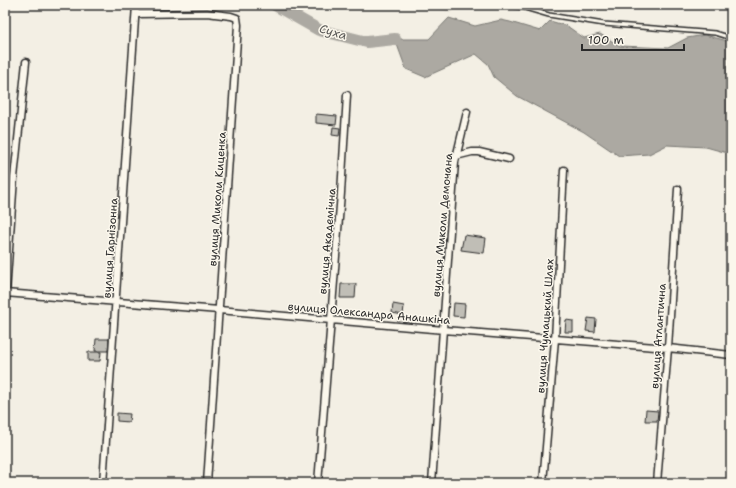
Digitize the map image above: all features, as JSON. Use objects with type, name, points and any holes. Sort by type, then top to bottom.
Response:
[{"type":"street","name":"вулиця Гарнізонна","points":[[103,483],[136,5]]},
{"type":"street","name":"вулиця Миколи Киценка","points":[[136,14],[207,13],[237,18],[238,24],[237,60],[206,483]]},
{"type":"street","points":[[5,307],[14,178],[26,62]]},
{"type":"street","name":"вулиця Академічна","points":[[318,483],[347,95]]},
{"type":"street","name":"вулиця Миколи Демочана","points":[[432,483],[456,156],[467,112]]},
{"type":"street","points":[[456,156],[472,152],[480,152],[509,159]]},
{"type":"street","name":"вулиця Чумацький Шлях","points":[[543,483],[555,339],[564,170]]},
{"type":"street","name":"вулиця Атлантична","points":[[657,483],[668,348],[678,189]]},
{"type":"street","name":"вулиця Олександра Анашкіна","points":[[6,293],[330,319],[444,330],[668,348],[731,355]]},
{"type":"lane","points":[[509,5],[549,15],[604,24],[708,32],[731,38]]},
{"type":"shaded area","points":[[432,5],[460,5],[450,13]]},
{"type":"shaded area","points":[[449,18],[475,26],[501,20],[540,31],[550,21],[567,26],[584,38],[600,34],[620,46],[668,48],[687,38],[705,35],[731,42],[731,154],[706,147],[667,145],[649,154],[619,156],[584,132],[517,96],[494,77],[488,64],[476,54],[425,77],[406,69],[395,39],[429,39]]},
{"type":"building","points":[[316,114],[337,116],[336,125],[316,123]]},
{"type":"building","points":[[333,127],[340,128],[339,136],[332,135]]},
{"type":"building","points":[[464,235],[486,238],[484,253],[461,250]]},
{"type":"building","points":[[341,284],[356,284],[355,298],[340,298]]},
{"type":"building","points":[[454,303],[465,304],[464,317],[453,316]]},
{"type":"building","points":[[393,304],[404,306],[403,315],[392,313]]},
{"type":"building","points":[[588,318],[596,319],[595,332],[586,331]]},
{"type":"building","points":[[566,320],[573,321],[573,332],[565,332]]},
{"type":"building","points":[[96,339],[109,339],[108,351],[95,351]]},
{"type":"building","points":[[88,352],[101,352],[100,361],[88,361]]},
{"type":"building","points":[[646,410],[658,411],[657,421],[645,421]]},
{"type":"building","points":[[117,413],[130,414],[129,422],[117,421]]},
{"type":"waterway","name":"Суха","points":[[275,5],[319,30],[367,42],[395,39]]}]
